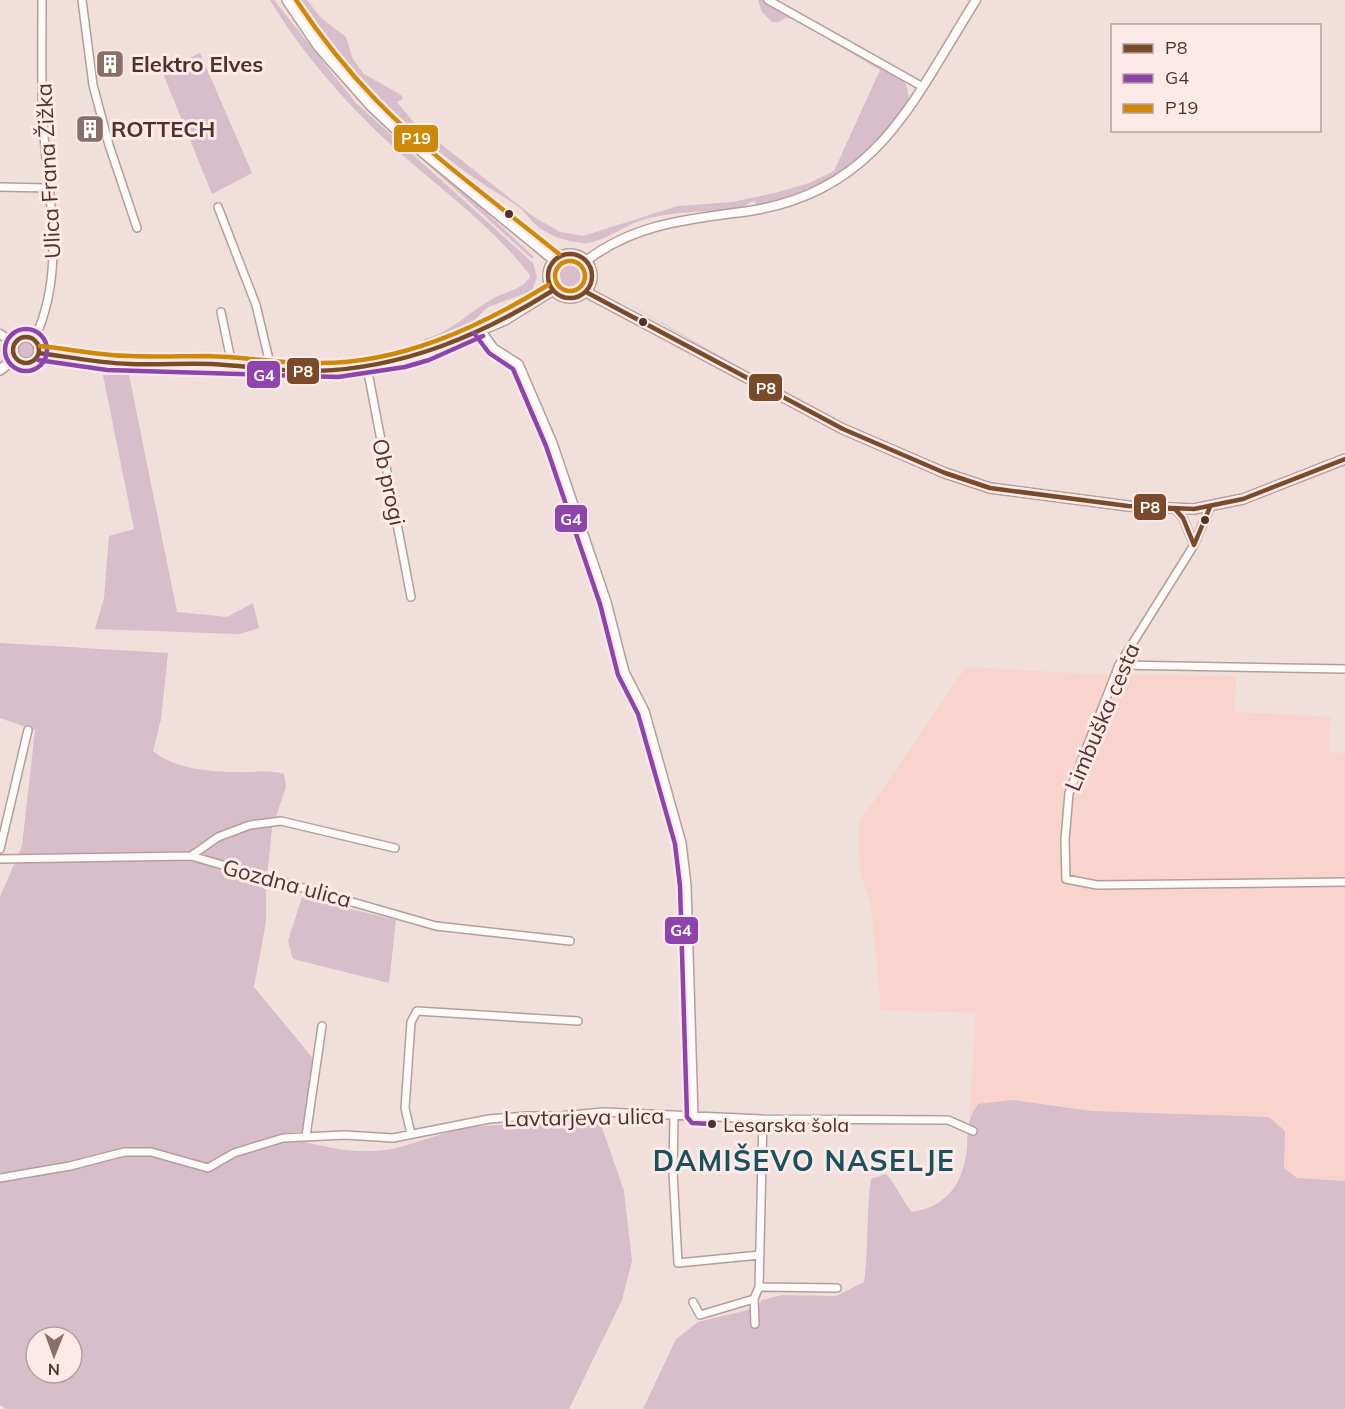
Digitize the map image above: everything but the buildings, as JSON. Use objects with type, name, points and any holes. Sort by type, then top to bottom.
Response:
[{"type":"main road","points":[[287,0],[318,46],[371,106],[403,136],[554,260]]},
{"type":"main road","points":[[570,254],[586,261],[592,273],[586,292],[569,299],[552,291],[547,278],[554,260],[570,254]]},
{"type":"main road","points":[[39,353],[107,363],[231,365],[315,371],[367,367],[426,353],[506,320],[552,291]]},
{"type":"main road","points":[[586,292],[833,423],[945,474],[1011,492],[1175,509],[1210,507],[1243,499],[1345,459]]},
{"type":"main road","points":[[15,358],[15,344],[23,337],[34,339],[39,353]]},
{"type":"main road","points":[[15,358],[22,363],[30,363],[39,353]]},
{"type":"main road","points":[[0,370],[15,358]]},
{"type":"street","name":"Ulica Frana Žižka","points":[[34,339],[46,311],[54,276],[43,120],[42,0]]},
{"type":"street","points":[[82,0],[93,85],[109,145],[137,228]]},
{"type":"street","points":[[768,0],[923,87]]},
{"type":"street","points":[[586,261],[634,232],[669,222],[751,210],[790,201],[828,185],[858,166],[895,129],[976,0]]},
{"type":"street","points":[[0,187],[49,188]]},
{"type":"street","points":[[218,207],[256,305],[271,368]]},
{"type":"street","points":[[221,312],[231,365]]},
{"type":"street","points":[[480,329],[494,348],[519,364],[553,444],[607,602],[621,658],[645,711],[675,820],[686,865],[694,1116]]},
{"type":"street","points":[[0,334],[15,344]]},
{"type":"street","name":"Ob progi","points":[[367,367],[411,597]]},
{"type":"street","name":"Limbuška cesta","points":[[1210,507],[1194,544],[1119,665],[1069,793],[1065,840],[1066,879],[1097,885],[1345,882]]},
{"type":"street","points":[[1175,509],[1183,518],[1194,544]]},
{"type":"street","points":[[1119,665],[1345,669]]},
{"type":"street","points":[[0,849],[28,730]]},
{"type":"street","points":[[190,856],[218,837],[250,825],[281,820],[395,848]]},
{"type":"street","name":"Gozdna ulica","points":[[0,860],[190,856],[436,926],[570,941]]},
{"type":"street","points":[[411,1134],[405,1108],[411,1022],[417,1011],[578,1021]]},
{"type":"street","points":[[306,1136],[322,1026]]},
{"type":"street","name":"Lavtarjeva ulica","points":[[0,1178],[70,1166],[124,1152],[151,1152],[208,1168],[234,1154],[259,1145],[306,1136],[345,1135],[380,1139],[489,1119],[603,1112],[763,1119],[948,1120],[973,1131]]},
{"type":"street","points":[[674,1115],[673,1183],[678,1263],[760,1255]]},
{"type":"street","points":[[754,1323],[754,1299],[759,1287],[763,1119]]},
{"type":"street","points":[[759,1287],[837,1288]]},
{"type":"street","points":[[693,1302],[700,1315],[754,1299]]},
{"type":"shaded area","points":[[270,0],[274,0],[356,103],[533,263],[537,277],[532,291],[488,307],[473,321],[426,344],[424,339],[453,326],[498,296],[520,287],[530,277],[529,274],[514,255],[480,221],[389,143],[356,111],[295,39]]},
{"type":"shaded area","points":[[278,0],[343,79],[534,257],[532,259],[371,113],[342,81]]},
{"type":"shaded area","points":[[294,0],[364,88],[430,148],[499,201],[478,188],[411,135],[367,94],[328,49]]},
{"type":"shaded area","points":[[301,0],[307,0],[321,18],[346,37],[353,59],[364,74],[401,95],[403,99],[397,102],[415,124],[534,217],[560,232],[583,236],[678,206],[733,202],[775,193],[809,183],[834,171],[880,70],[794,19],[786,18],[772,22],[762,12],[758,0],[765,0],[896,75],[906,84],[909,97],[898,119],[866,154],[846,169],[803,191],[757,205],[754,201],[739,208],[652,217],[633,223],[596,241],[581,243],[556,237],[540,228],[516,204],[452,162],[423,138],[369,87],[344,59]]},
{"type":"shaded area","points":[[200,53],[252,173],[212,194],[162,71]]},
{"type":"shaded area","points":[[567,261],[578,267],[584,286],[581,288],[572,290],[562,285],[558,265]]},
{"type":"shaded area","points":[[609,292],[732,363],[733,365]]},
{"type":"shaded area","points":[[23,343],[29,343],[33,350],[29,357],[23,357],[19,353],[19,347]]},
{"type":"shaded area","points":[[103,375],[129,375],[177,612],[227,617],[253,603],[259,628],[239,634],[95,629],[104,598],[109,536],[134,529]]},
{"type":"shaded area","points":[[0,643],[168,653],[161,719],[153,751],[171,762],[193,768],[215,771],[266,771],[284,774],[286,787],[272,828],[266,886],[266,922],[254,987],[315,1061],[305,1142],[342,1149],[379,1151],[466,1128],[599,1119],[624,1191],[632,1261],[622,1300],[569,1409],[6,1409],[0,1405],[0,897],[22,846],[35,730],[0,718]]},
{"type":"shaded area","points":[[966,667],[1090,674],[1236,676],[1235,712],[1330,717],[1329,752],[1345,753],[1345,1181],[1297,1178],[1284,1168],[1285,1131],[1167,1115],[1092,1111],[1041,1103],[978,1104],[969,1117],[976,1013],[881,1010],[871,903],[860,874],[859,823]]},
{"type":"shaded area","points":[[302,897],[396,920],[389,983],[293,959],[288,941]]},
{"type":"shaded area","points":[[1012,1100],[1092,1111],[1269,1117],[1285,1131],[1284,1168],[1297,1178],[1345,1181],[1345,1409],[643,1409],[676,1339],[698,1322],[756,1308],[762,1300],[782,1295],[836,1296],[864,1282],[871,1179],[886,1174],[912,1212],[935,1205],[952,1191],[962,1172],[968,1130],[974,1109],[978,1104]]},
{"type":"transit line","name":"P19","points":[[296,0],[344,64],[397,121],[559,254]]},
{"type":"transit line","name":"P8","points":[[570,254],[579,255],[586,260],[591,267],[592,276],[591,285],[586,292],[579,297],[570,298],[561,297],[554,292],[549,285],[548,276],[549,267],[554,260],[561,255],[570,254]]},
{"type":"transit line","name":"P19","points":[[570,261],[581,265],[585,276],[581,287],[570,291],[559,287],[555,276],[559,265],[570,261]]},
{"type":"transit line","name":"P19","points":[[40,346],[120,356],[208,356],[300,363],[345,362],[376,358],[436,341],[494,316],[548,285]]},
{"type":"transit line","name":"P8","points":[[39,353],[130,364],[212,364],[304,371],[349,369],[380,364],[440,347],[497,322],[552,291]]},
{"type":"transit line","name":"P8","points":[[586,292],[843,429],[945,473],[990,488],[1128,506],[1194,509],[1243,499],[1345,459]]},
{"type":"transit line","name":"G4","points":[[26,329],[41,335],[47,350],[41,365],[26,371],[11,365],[5,350],[11,335],[26,329]]},
{"type":"transit line","name":"G4","points":[[474,333],[489,353],[513,369],[546,446],[600,604],[618,675],[638,714],[675,844],[680,886],[687,1117],[692,1123],[712,1124]]},
{"type":"transit line","name":"G4","points":[[38,360],[107,370],[338,377],[405,367],[429,360],[483,336]]},
{"type":"transit line","name":"P8","points":[[26,337],[35,341],[39,350],[35,359],[26,363],[17,359],[13,350],[17,341],[26,337]]},
{"type":"transit line","name":"P8","points":[[1158,508],[1175,509],[1183,518],[1194,545],[1210,507]]},
{"type":"place","name":"Elektro Elves","points":[[110,64]]},
{"type":"place","name":"ROTTECH","points":[[90,129]]},
{"type":"place","name":"Lesarska šola","points":[[712,1124]]},
{"type":"district","name":"DAMIŠEVO NASELJE","points":[[804,1160]]}]
